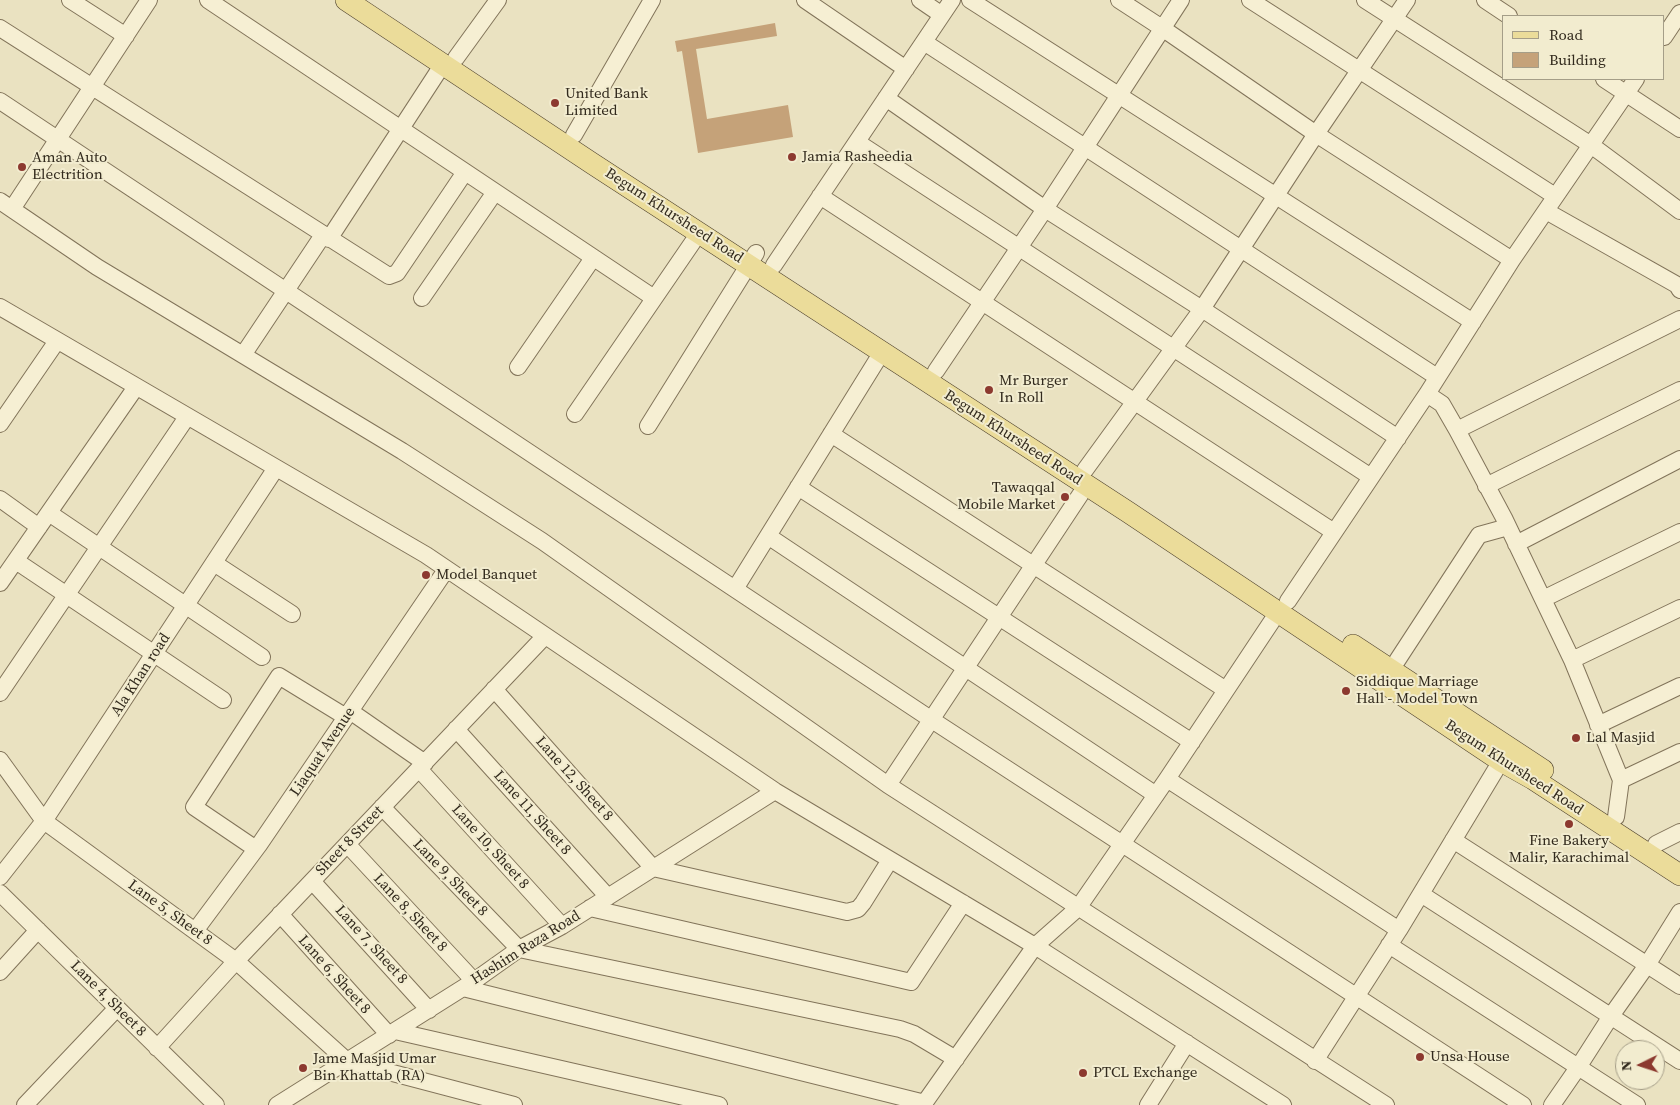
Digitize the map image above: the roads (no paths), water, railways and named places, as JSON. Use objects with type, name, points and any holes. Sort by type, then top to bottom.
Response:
[{"type":"main road","name":"Begum Khursheed Road","points":[[346,0],[574,135],[882,352],[1009,427],[1283,607],[1501,761],[1533,779],[1680,875]]},
{"type":"main road","name":"Begum Khursheed Road","points":[[368,0],[450,61],[699,232],[752,259],[774,265],[936,372],[1009,427]]},
{"type":"main road","name":"Begum Khursheed Road","points":[[1283,607],[1391,670],[1680,859]]},
{"type":"street","points":[[70,0],[126,36]]},
{"type":"street","points":[[150,0],[58,138],[6,205],[97,267],[402,452],[542,542],[888,785],[1386,1105]]},
{"type":"street","points":[[208,0],[654,298]]},
{"type":"street","points":[[243,356],[286,290],[326,237],[401,129],[450,61],[498,0]]},
{"type":"street","points":[[574,135],[652,0]]},
{"type":"street","points":[[805,0],[906,69]]},
{"type":"street","points":[[920,0],[942,15]]},
{"type":"street","points":[[774,265],[952,0]]},
{"type":"street","points":[[970,0],[1473,322]]},
{"type":"street","points":[[1119,0],[1316,134],[1512,260]]},
{"type":"street","points":[[936,372],[1181,0]]},
{"type":"street","points":[[1250,0],[1556,196]]},
{"type":"street","points":[[1365,0],[1590,145],[1680,211]]},
{"type":"street","points":[[888,785],[1034,566],[1086,478],[1135,402],[1202,309],[1316,134],[1407,0]]},
{"type":"street","points":[[1485,0],[1508,15]]},
{"type":"street","points":[[1665,36],[1680,13]]},
{"type":"street","points":[[0,28],[385,275],[393,276],[397,273],[465,172]]},
{"type":"street","points":[[924,42],[1437,377]]},
{"type":"street","points":[[1606,80],[1680,129]]},
{"type":"street","points":[[468,985],[924,1104],[1035,946],[1078,908],[1398,438],[1512,260],[1635,80]]},
{"type":"street","points":[[886,98],[1045,209],[1202,309],[1398,438]]},
{"type":"street","points":[[0,101],[932,720],[1524,1105]]},
{"type":"street","points":[[856,142],[1371,477]]},
{"type":"street","points":[[422,298],[495,192]]},
{"type":"street","points":[[820,196],[1334,532]]},
{"type":"street","points":[[1546,211],[1678,285],[1680,290]]},
{"type":"street","points":[[575,414],[699,232]]},
{"type":"street","points":[[518,367],[594,258]]},
{"type":"street","points":[[648,426],[752,259]]},
{"type":"street","points":[[0,307],[426,555],[775,791],[1035,946],[1283,1105]]},
{"type":"street","points":[[1456,430],[1680,318]]},
{"type":"street","points":[[0,424],[57,341]]},
{"type":"street","points":[[735,589],[882,352]]},
{"type":"street","points":[[0,584],[9,564],[39,527],[136,387]]},
{"type":"street","points":[[1486,486],[1680,390]]},
{"type":"street","points":[[1427,394],[1442,404],[1508,527],[1572,660],[1621,780],[1616,817]]},
{"type":"street","points":[[0,693],[187,416]]},
{"type":"street","points":[[831,434],[1226,690]]},
{"type":"street","points":[[1516,544],[1680,459]]},
{"type":"street","name":"Ala Khan road","points":[[0,877],[44,821],[276,468]]},
{"type":"street","points":[[798,487],[1192,742]]},
{"type":"street","points":[[0,499],[39,527]]},
{"type":"street","points":[[48,513],[262,657]]},
{"type":"street","points":[[1391,670],[1479,535],[1508,527]]},
{"type":"street","points":[[1542,599],[1680,532]]},
{"type":"street","points":[[768,536],[1156,795]]},
{"type":"street","points":[[214,563],[292,614]]},
{"type":"street","points":[[9,564],[66,595],[223,700]]},
{"type":"street","name":"Liaquat Avenue","points":[[195,931],[256,849],[446,570]]},
{"type":"street","points":[[1572,660],[1680,608]]},
{"type":"street","name":"Sheet 8 Street","points":[[158,1048],[236,960],[545,636]]},
{"type":"street","name":"Lane 10, Sheet 8","points":[[256,849],[194,807],[279,676],[348,714],[422,766],[562,926]]},
{"type":"street","points":[[1598,725],[1680,686]]},
{"type":"street","name":"Lane 12, Sheet 8","points":[[494,689],[654,868]]},
{"type":"street","name":"Lane 11, Sheet 8","points":[[456,729],[608,897]]},
{"type":"street","points":[[1621,780],[1680,752]]},
{"type":"street","name":"Lane 5, Sheet 8","points":[[0,760],[44,821],[236,960],[347,1061]]},
{"type":"street","points":[[1316,1061],[1399,930],[1501,761]]},
{"type":"street","points":[[1167,779],[1399,930]]},
{"type":"street","name":"Hashim Raza Road","points":[[277,1105],[468,985],[519,949],[562,926],[775,791]]},
{"type":"street","name":"Lane 9, Sheet 8","points":[[382,808],[519,949]]},
{"type":"street","points":[[1656,844],[1680,832]]},
{"type":"street","points":[[1453,840],[1680,986]]},
{"type":"street","name":"Lane 8, Sheet 8","points":[[347,844],[468,985]]},
{"type":"street","points":[[654,868],[847,912],[858,909],[863,903],[890,860]]},
{"type":"street","name":"Lane 7, Sheet 8","points":[[312,881],[429,1010]]},
{"type":"street","name":"Lane 4, Sheet 8","points":[[0,893],[216,1105]]},
{"type":"street","points":[[1421,894],[1680,1061]]},
{"type":"street","points":[[590,908],[911,982],[963,903]]},
{"type":"street","points":[[1552,1105],[1680,912]]},
{"type":"street","name":"Lane 6, Sheet 8","points":[[280,914],[392,1033]]},
{"type":"street","points":[[0,972],[38,930]]},
{"type":"street","points":[[1389,945],[1637,1105]]},
{"type":"street","points":[[519,949],[900,1029],[914,1034],[956,1059]]},
{"type":"street","points":[[25,1105],[117,1008]]},
{"type":"street","points":[[392,1033],[719,1105]]},
{"type":"street","points":[[1148,1105],[1187,1043]]},
{"type":"street","points":[[347,1061],[514,1105]]},
{"type":"place","name":"United Bank Limited","points":[[555,103]]},
{"type":"place","name":"Jamia Rasheedia","points":[[792,157]]},
{"type":"place","name":"Aman Auto Electrition","points":[[22,167]]},
{"type":"place","name":"Mr Burger In Roll","points":[[989,390]]},
{"type":"place","name":"Tawaqqal Mobile Market","points":[[1065,497]]},
{"type":"place","name":"Model Banquet","points":[[426,575]]},
{"type":"place","name":"Siddique Marriage Hall - Model Town","points":[[1346,691]]},
{"type":"place","name":"Lal Masjid","points":[[1576,738]]},
{"type":"place","name":"Fine Bakery Malir, Karachimal","points":[[1569,824]]},
{"type":"place","name":"Unsa House","points":[[1420,1057]]},
{"type":"place","name":"Jame Masjid Umar Bin Khattab (RA)","points":[[303,1068]]},
{"type":"place","name":"PTCL Exchange","points":[[1083,1073]]}]
